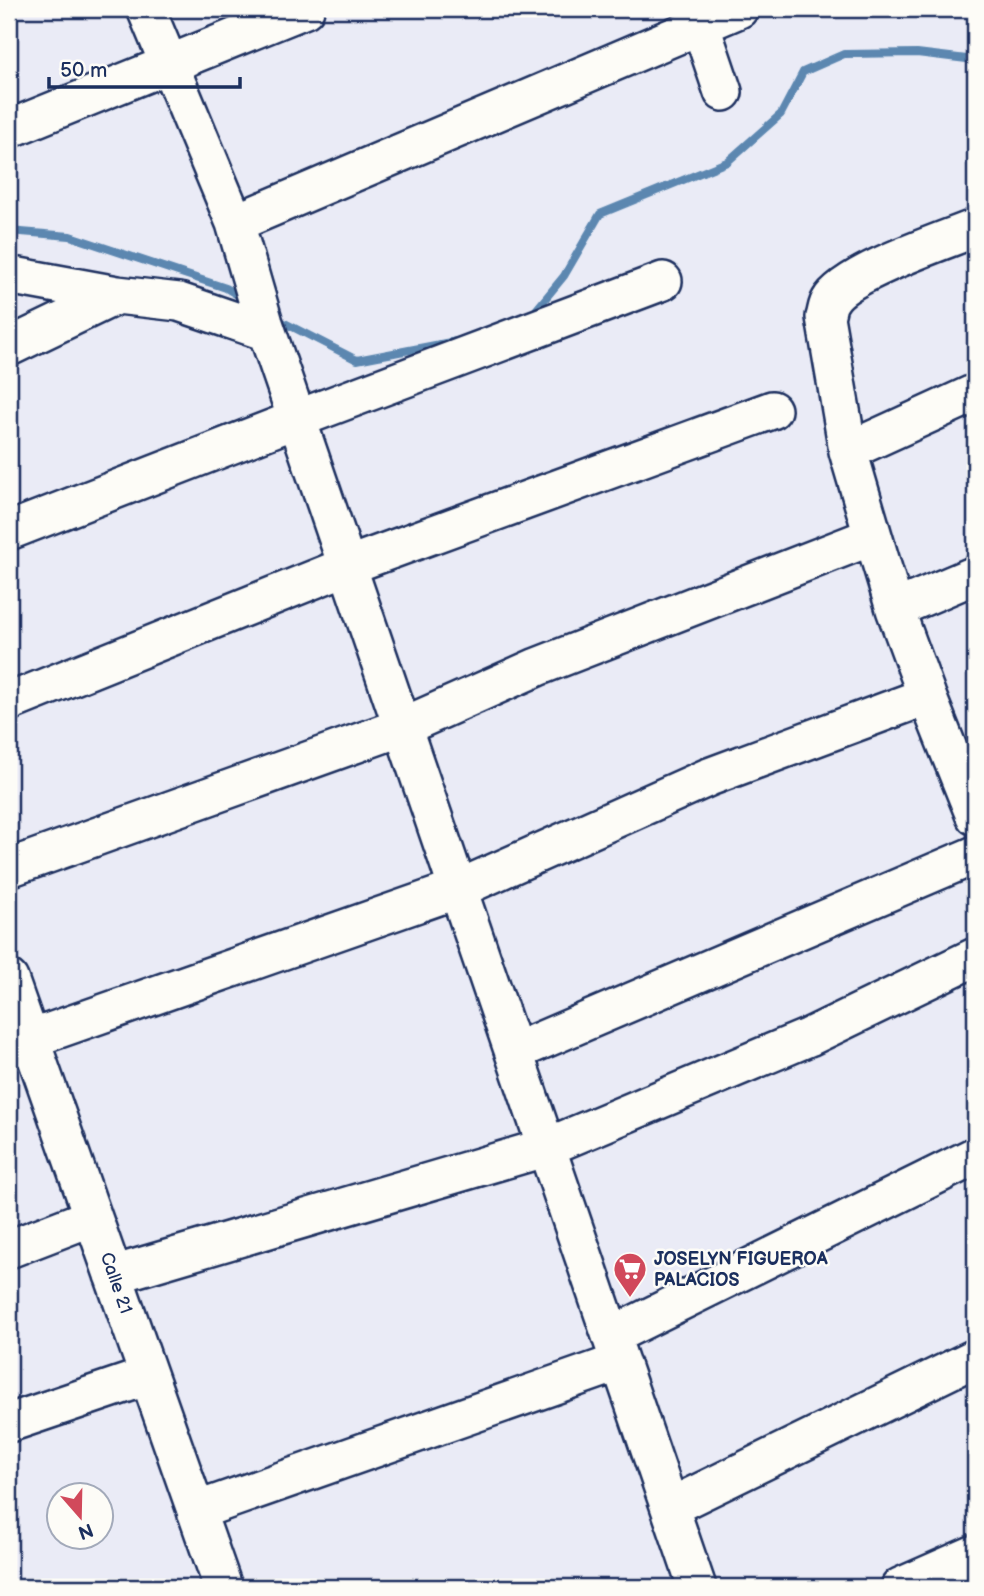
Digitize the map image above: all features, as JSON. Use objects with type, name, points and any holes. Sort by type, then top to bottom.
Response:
[{"type":"street","points":[[146,9],[238,233],[266,328],[697,1587]]},
{"type":"street","points":[[9,129],[305,9]]},
{"type":"street","points":[[238,233],[698,17],[738,9]]},
{"type":"street","points":[[698,17],[723,92]]},
{"type":"street","points":[[975,228],[871,271],[843,286],[830,301],[825,317],[848,451],[873,536],[895,609],[927,696],[963,748],[975,816]]},
{"type":"street","points":[[19,277],[117,295],[179,302],[266,328]]},
{"type":"street","points":[[9,531],[663,281]]},
{"type":"street","points":[[9,347],[117,295]]},
{"type":"street","points":[[848,451],[975,393]]},
{"type":"street","points":[[9,702],[347,566],[772,410]]},
{"type":"street","points":[[9,868],[402,727],[537,667],[873,536]]},
{"type":"street","points":[[895,609],[975,575]]},
{"type":"street","points":[[19,1044],[458,889],[709,777],[927,696]]},
{"type":"street","points":[[514,1052],[975,855]]},
{"type":"street","points":[[113,1275],[547,1147],[809,1037],[975,957]]},
{"type":"street","name":"Calle 21","points":[[9,979],[19,1044],[92,1217],[223,1587]]},
{"type":"street","points":[[196,1511],[616,1349],[975,1156]]},
{"type":"street","points":[[9,1249],[92,1217]]},
{"type":"street","points":[[670,1507],[975,1358]]},
{"type":"street","points":[[9,1423],[148,1376]]},
{"type":"street","points":[[900,1587],[975,1554]]},
{"type":"waterway","points":[[531,316],[564,276],[600,214],[727,162],[781,114],[803,72],[844,54],[917,53],[975,60]]},
{"type":"waterway","points":[[9,231],[70,236],[226,288],[246,300]]},
{"type":"waterway","points":[[275,318],[357,360],[456,341]]},
{"type":"place","name":"JOSELYN FIGUEROA PALACIOS","points":[[630,1299]]}]
